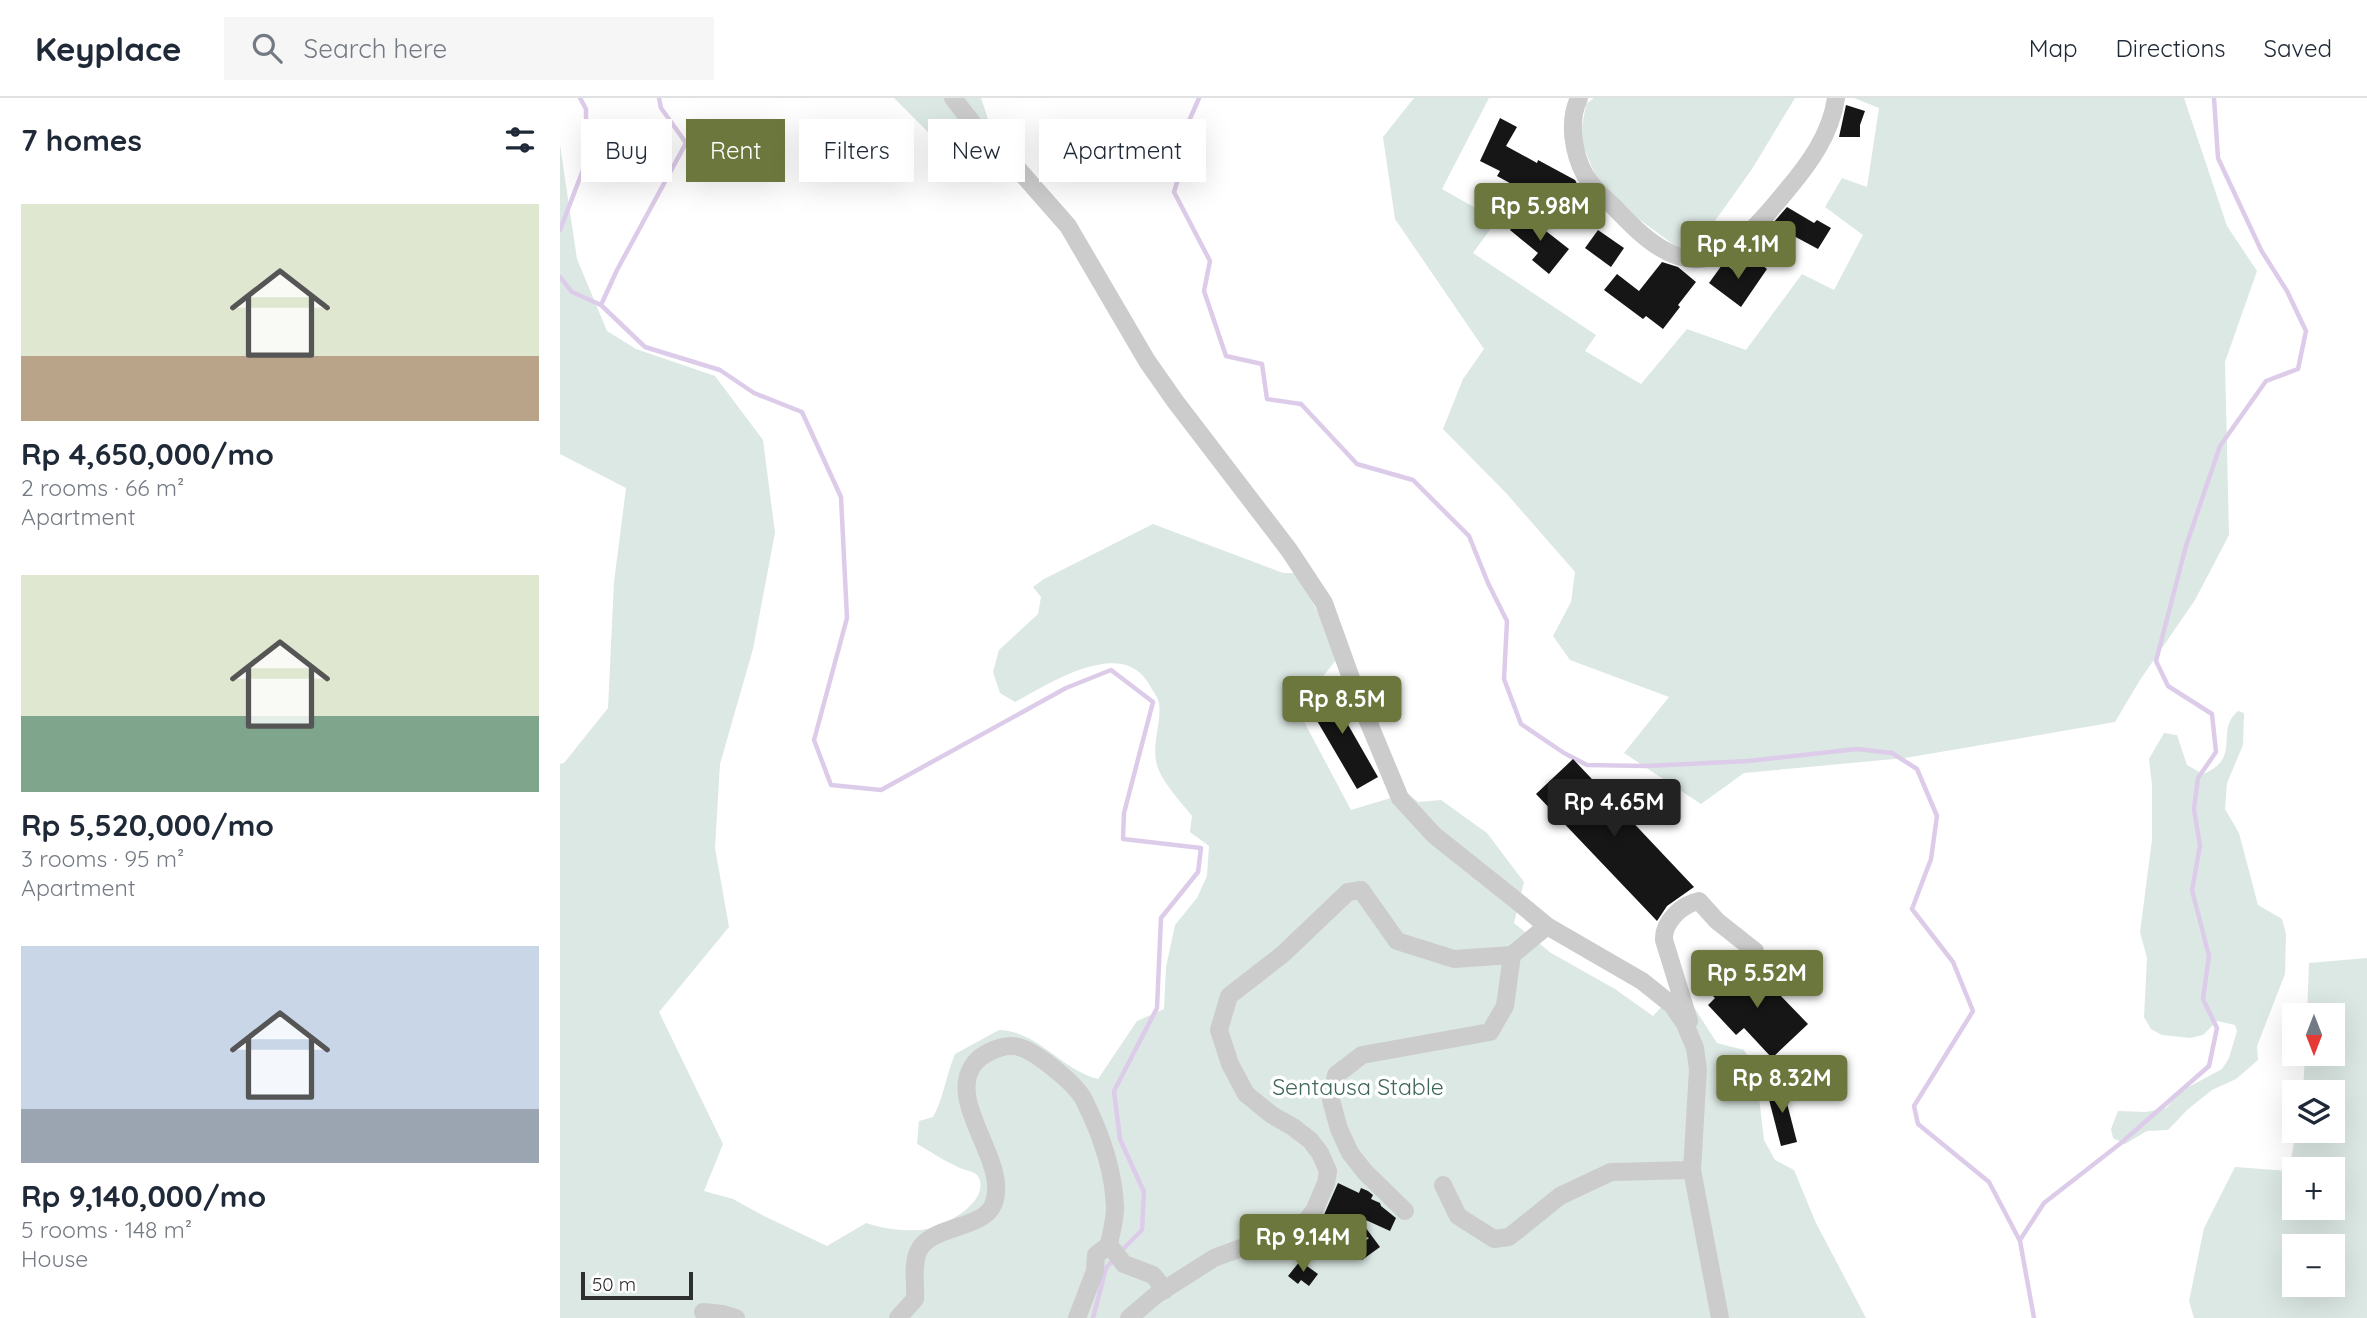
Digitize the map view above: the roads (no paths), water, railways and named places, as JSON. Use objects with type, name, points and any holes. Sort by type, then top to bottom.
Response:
[{"type":"street","points":[[953,98],[981,134],[1017,168],[1068,226],[1147,361],[1289,550],[1324,603],[1356,692],[1400,798],[1434,835],[1547,926],[1642,981],[1672,1006],[1695,1048],[1698,1069],[1692,1170],[1720,1318]]},
{"type":"street","points":[[1579,98],[1575,106],[1573,125],[1575,147],[1578,160],[1590,183],[1652,242],[1678,257],[1691,258],[1717,255],[1764,218],[1799,176],[1822,142],[1836,98]]},
{"type":"street","points":[[1129,1318],[1165,1290],[1214,1258],[1302,1224],[1314,1211],[1326,1183],[1328,1171],[1320,1153],[1310,1140],[1272,1115],[1247,1094],[1230,1063],[1219,1030],[1228,996],[1283,954],[1348,892],[1361,890],[1397,941],[1454,959],[1512,955],[1547,926]]},
{"type":"street","points":[[1690,1035],[1689,1021],[1664,940],[1667,925],[1687,906],[1699,901],[1726,929],[1755,951]]},
{"type":"street","points":[[1405,1211],[1365,1172],[1350,1153],[1339,1129],[1331,1100],[1336,1075],[1362,1055],[1490,1032],[1505,1006],[1512,955]]},
{"type":"street","points":[[898,1318],[915,1300],[915,1263],[918,1250],[928,1240],[988,1213],[994,1204],[996,1187],[968,1103],[966,1089],[967,1077],[973,1065],[985,1054],[997,1049],[1013,1046],[1030,1052],[1050,1066],[1083,1097],[1102,1144],[1110,1177],[1115,1209],[1115,1253]]},
{"type":"street","points":[[1443,1185],[1458,1216],[1494,1239],[1509,1237],[1560,1196],[1611,1172],[1692,1170]]},
{"type":"street","points":[[1077,1318],[1095,1271],[1096,1255],[1115,1253],[1153,1275],[1165,1290]]},
{"type":"street","points":[[703,1312],[736,1318]]},
{"type":"waterway","points":[[560,230],[586,162],[586,109],[580,98]]},
{"type":"waterway","points":[[659,98],[661,108],[686,143],[601,305],[645,347],[720,370],[754,393],[802,412],[841,497],[847,618],[814,740],[831,785],[881,790],[1066,688],[1111,670],[1153,702],[1124,813],[1123,839],[1201,848],[1198,872],[1161,918],[1157,1008],[1114,1091],[1120,1139],[1144,1192],[1142,1230],[1120,1252]]},
{"type":"waterway","points":[[1199,98],[1179,144],[1180,173],[1174,192],[1210,261],[1204,291],[1226,356],[1262,364],[1267,399],[1301,404],[1357,464],[1413,480],[1469,536],[1507,621],[1504,679],[1521,724],[1587,765],[1647,766],[1748,761],[1857,749],[1892,753],[1917,769],[1937,816],[1931,859],[1912,909],[1953,962],[1973,1011],[1914,1106],[1918,1124],[1989,1182],[2020,1241],[2034,1318]]},
{"type":"waterway","points":[[2020,1240],[2044,1203],[2121,1143],[2209,1066],[2217,1028],[2203,999],[2209,956],[2192,890],[2200,846],[2194,809],[2198,778],[2216,752],[2212,714],[2168,686],[2156,661],[2186,546],[2220,446],[2266,381],[2298,369],[2306,331],[2287,291],[2261,250],[2218,158],[2214,98]]},
{"type":"waterway","points":[[560,277],[572,292],[601,305]]},
{"type":"waterway","points":[[1093,1318],[1106,1268],[1114,1259]]},
{"type":"park label","name":"Sentausa Stable","points":[[1358,1086]]}]
